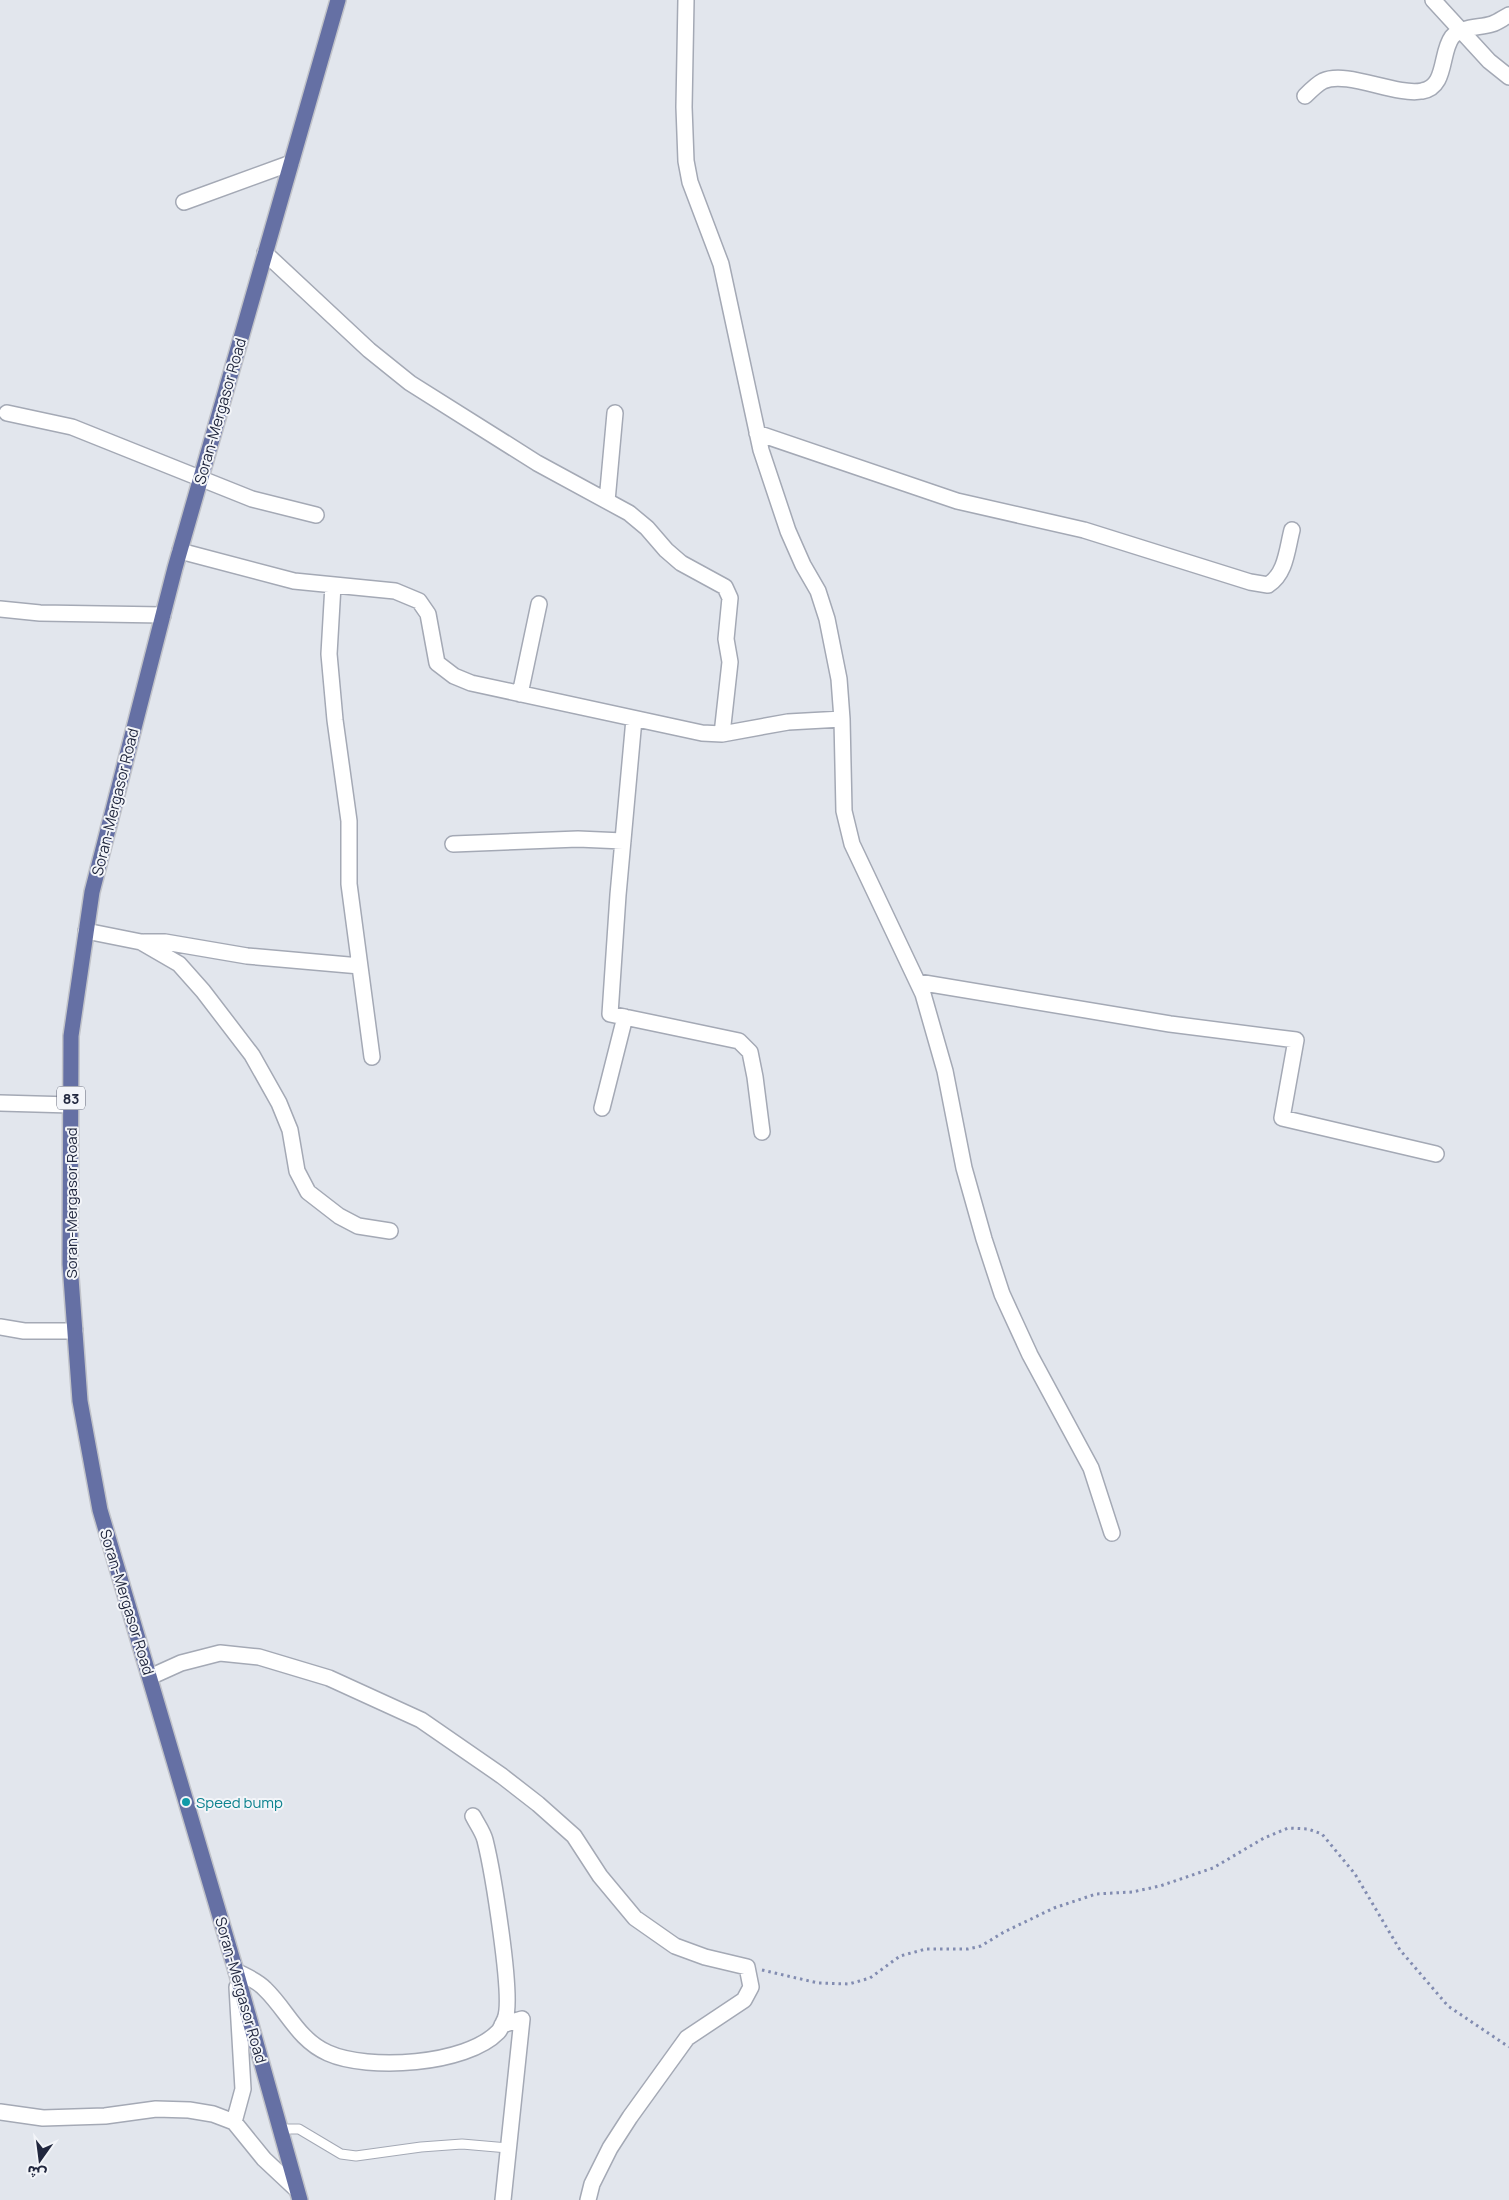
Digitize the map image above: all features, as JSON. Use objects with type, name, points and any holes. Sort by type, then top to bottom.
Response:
[{"type":"main road","name":"Soran-Mergasor Road","points":[[298,2194],[236,1971],[100,1510],[80,1400],[70,1264],[71,1036],[92,892],[163,614],[200,478],[338,0]]},
{"type":"street","points":[[686,0],[684,107],[686,161],[690,182],[721,264],[761,450],[788,531],[803,565],[818,591],[828,619],[839,679],[844,810],[852,844],[923,994],[945,1071],[964,1168],[1002,1294],[1030,1355],[1091,1468],[1112,1532]]},
{"type":"street","points":[[1433,0],[1489,61],[1509,77]]},
{"type":"street","points":[[1305,96],[1324,81],[1341,80],[1398,90],[1422,91],[1434,86],[1441,73],[1452,36],[1462,30],[1492,24],[1509,15]]},
{"type":"street","points":[[184,202],[291,163]]},
{"type":"street","points":[[265,253],[369,350],[410,383],[538,464],[629,513],[647,528],[666,550],[682,563],[725,587],[730,598],[726,639],[730,662],[722,734]]},
{"type":"street","points":[[7,413],[72,427],[252,499],[316,515]]},
{"type":"street","points":[[607,501],[615,413]]},
{"type":"street","points":[[757,433],[957,500],[1084,530],[1259,584],[1268,585],[1275,581],[1281,573],[1292,530]]},
{"type":"street","points":[[180,551],[294,581],[395,591],[419,600],[428,614],[437,663],[454,676],[471,682],[702,733],[722,734],[788,722],[842,719]]},
{"type":"street","points":[[333,585],[330,654],[335,720],[349,820],[350,884],[372,1057]]},
{"type":"street","points":[[520,694],[538,604]]},
{"type":"street","points":[[0,609],[40,612],[163,614]]},
{"type":"street","points":[[634,719],[610,1014],[738,1041],[750,1052],[762,1132]]},
{"type":"street","points":[[453,844],[578,840],[623,841]]},
{"type":"street","points":[[86,931],[141,942],[164,942],[247,956],[360,966]]},
{"type":"street","points":[[141,942],[179,964],[203,990],[252,1055],[279,1103],[290,1130],[297,1171],[308,1192],[339,1216],[358,1226],[390,1231]]},
{"type":"street","points":[[918,982],[1170,1024],[1296,1040],[1282,1118],[1436,1154]]},
{"type":"street","points":[[602,1108],[625,1017]]},
{"type":"street","points":[[0,1103],[71,1105]]},
{"type":"street","points":[[0,1327],[24,1331],[75,1331]]},
{"type":"street","points":[[150,1677],[180,1663],[220,1653],[259,1657],[329,1678],[421,1720],[502,1776],[538,1804],[574,1836],[600,1876],[635,1918],[674,1946],[705,1957],[747,1967],[751,1987],[744,2000],[687,2038],[610,2148],[592,2184],[588,2200]]},
{"type":"street","points":[[236,1971],[265,1988],[301,2035],[328,2053],[378,2064],[414,2063],[448,2056],[478,2046],[498,2032],[502,2025],[506,2016],[507,1994],[503,1948],[484,1837],[473,1816]]},
{"type":"street","points":[[234,2122],[243,2089],[236,1971]]},
{"type":"street","points":[[502,2025],[522,2019],[503,2200]]},
{"type":"street","points":[[1,2116],[43,2118],[105,2116],[156,2109],[189,2110],[213,2114],[234,2122],[264,2159],[298,2194]]},
{"type":"lane","points":[[279,2129],[299,2129],[341,2154],[356,2156],[421,2147],[462,2144],[508,2148]]},
{"type":"path","points":[[747,1967],[818,1983],[849,1984],[870,1978],[900,1956],[926,1948],[968,1948],[981,1946],[1004,1932],[1054,1908],[1096,1894],[1132,1892],[1160,1886],[1213,1868],[1264,1838],[1288,1828],[1308,1829],[1322,1834],[1355,1874],[1400,1950],[1448,2006],[1509,2048]]},
{"type":"place","name":"Speed bump","points":[[186,1802]]}]
